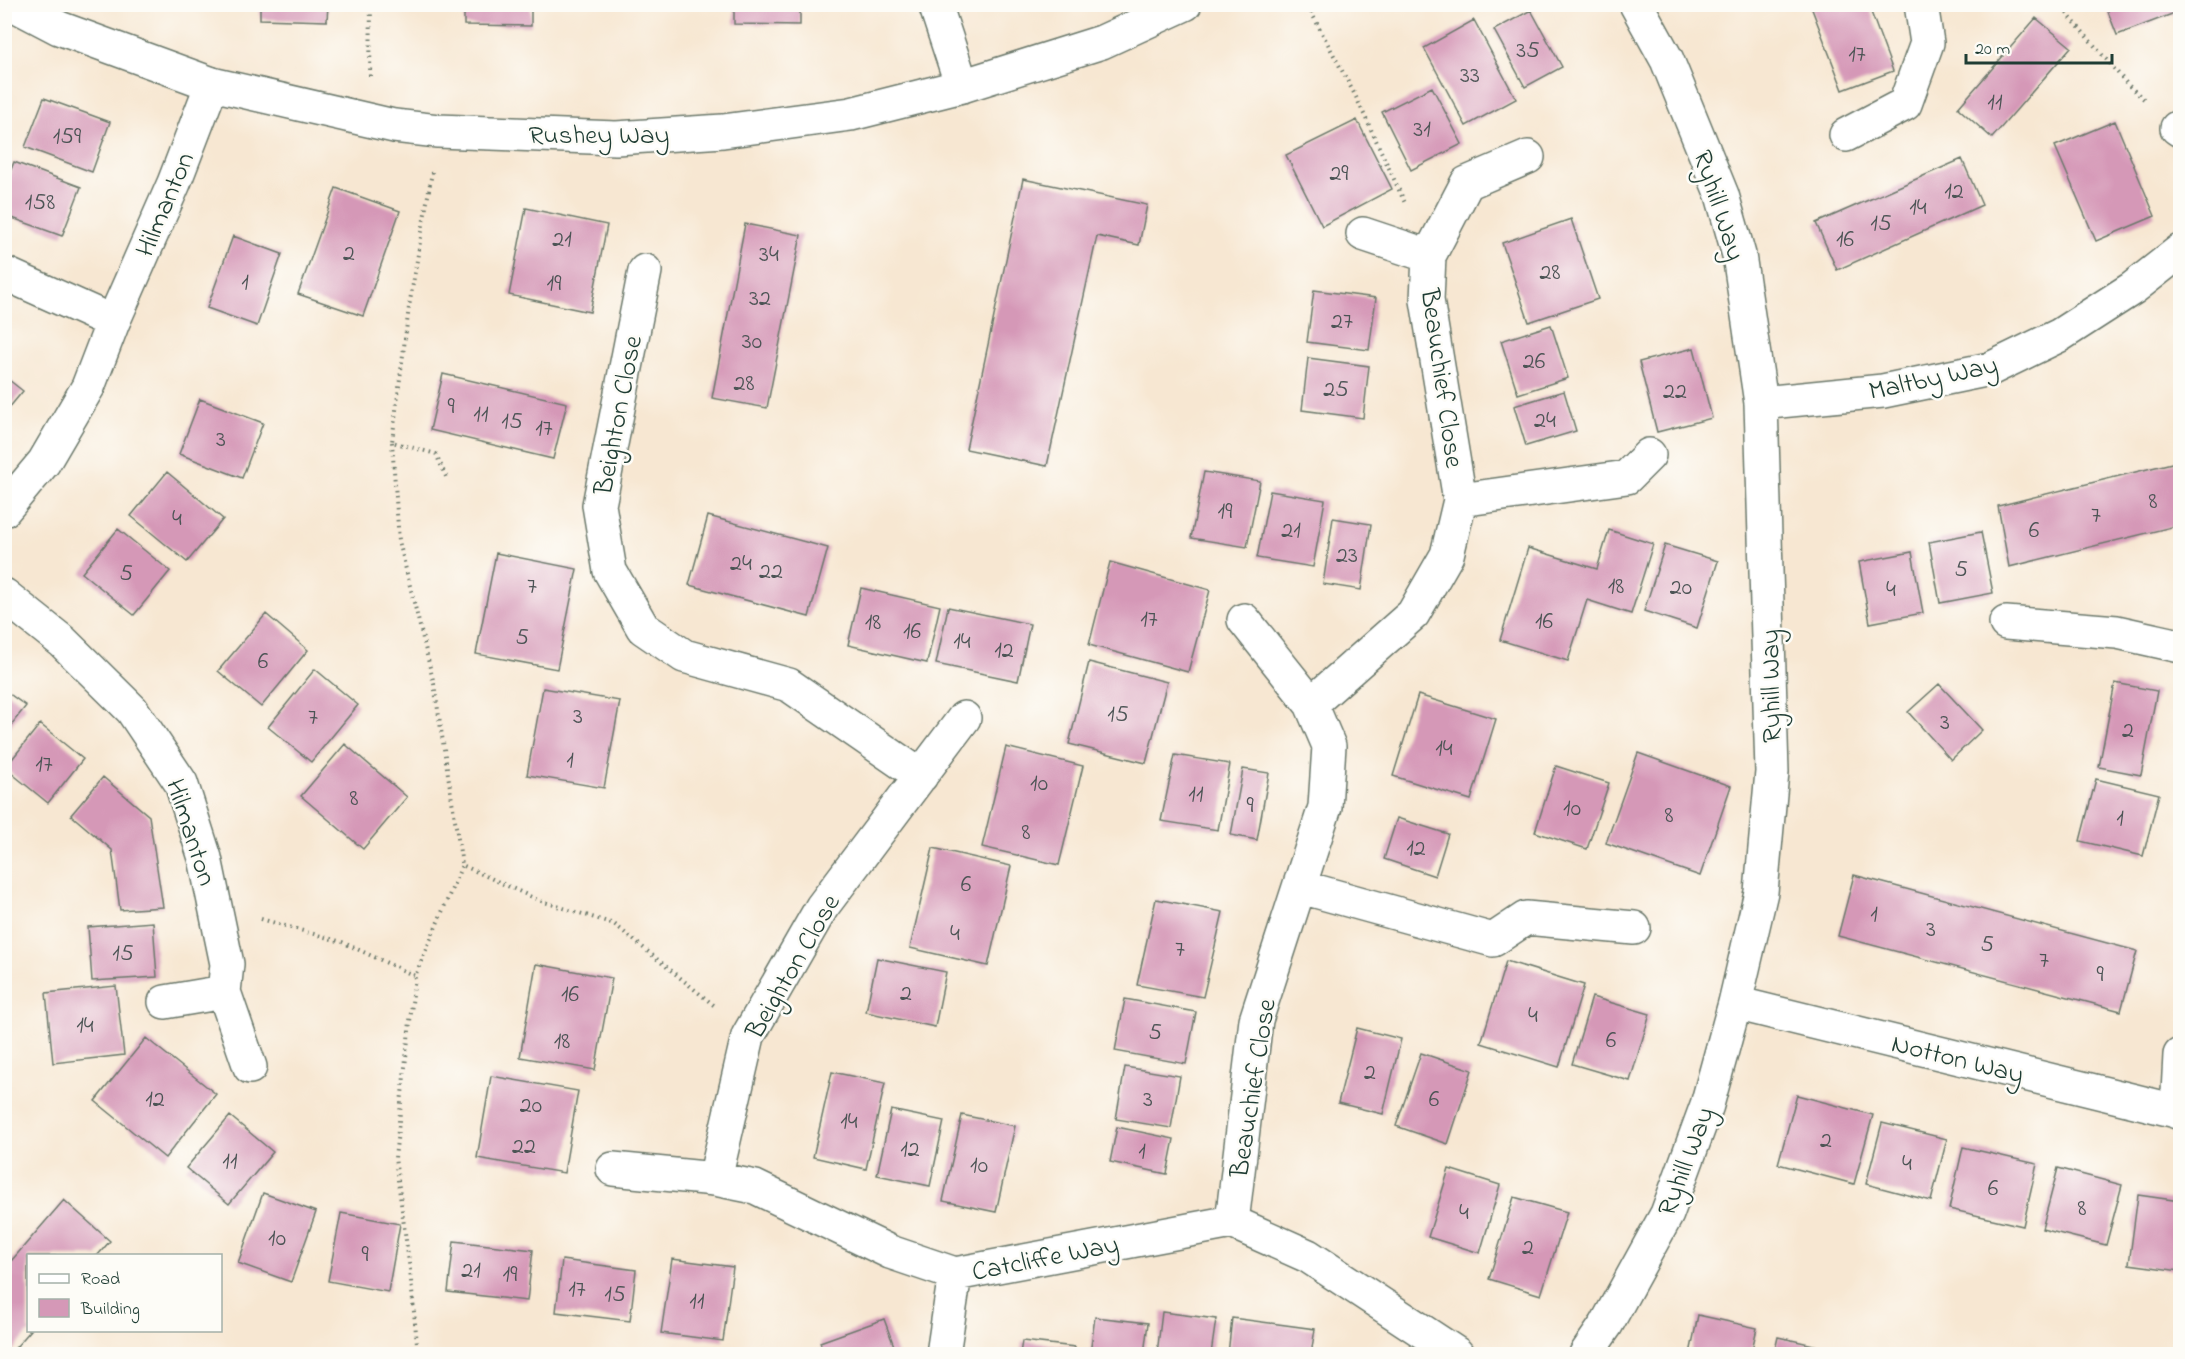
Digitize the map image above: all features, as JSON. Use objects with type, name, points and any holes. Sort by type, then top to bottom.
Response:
[{"type":"street","name":"Rushey Way","points":[[13,4],[59,28],[212,84],[394,126],[438,131],[616,138],[723,131],[851,114],[962,86],[1102,42],[1185,4]]},
{"type":"street","points":[[935,4],[962,86]]},
{"type":"street","name":"Ryhill Way","points":[[1586,1354],[1606,1325],[1667,1214],[1707,1105],[1736,1003],[1761,892],[1772,772],[1761,403],[1739,255],[1722,195],[1667,60],[1636,4]]},
{"type":"street","points":[[1846,135],[1905,104],[1927,43],[1921,4]]},
{"type":"street","name":"Hilmanton","points":[[4,510],[44,462],[88,387],[113,322],[174,183],[212,84]]},
{"type":"street","name":"Beauchief Close","points":[[1311,704],[1413,615],[1447,555],[1460,500],[1427,300],[1429,256],[1467,183],[1528,157]]},
{"type":"street","name":"Beauchief Close","points":[[1363,234],[1429,256]]},
{"type":"street","name":"Maltby Way","points":[[1761,403],[1883,391],[1990,369],[2060,335],[2133,288],[2181,251]]},
{"type":"street","name":"Beighton Close","points":[[645,271],[599,505],[610,571],[643,627],[684,656],[789,685],[921,776]]},
{"type":"street","points":[[4,273],[113,322]]},
{"type":"street","name":"Beauchief Close","points":[[1460,500],[1628,477],[1649,455]]},
{"type":"street","name":"Hilmanton","points":[[4,595],[63,642],[132,710],[181,783],[206,858],[226,964],[224,992],[250,1068]]},
{"type":"street","name":"Beauchief Close","points":[[1232,1222],[1256,1020],[1301,887],[1325,807],[1329,746],[1311,704],[1244,620]]},
{"type":"street","points":[[2006,623],[2117,632],[2181,646]]},
{"type":"street","name":"Beighton Close","points":[[715,1179],[748,1036],[822,907],[964,718]]},
{"type":"street","points":[[1301,887],[1493,940],[1526,918],[1634,928]]},
{"type":"street","points":[[165,1002],[224,992]]},
{"type":"street","name":"Notton Way","points":[[1736,1003],[2179,1112]]},
{"type":"street","points":[[2179,1112],[2181,1055]]},
{"type":"street","name":"Catcliffe Way","points":[[613,1169],[715,1179],[755,1187],[890,1252],[955,1274],[1232,1222]]},
{"type":"street","points":[[1232,1222],[1308,1256],[1457,1354]]},
{"type":"street","points":[[943,1354],[955,1274]]},
{"type":"path","points":[[370,81],[371,4]]},
{"type":"path","points":[[2059,4],[2128,85],[2179,129]]},
{"type":"path","points":[[1311,12],[1356,97],[1429,256]]},
{"type":"path","points":[[418,1354],[395,1158],[415,976],[462,865],[434,684],[399,541],[392,442],[409,307],[433,169]]},
{"type":"path","points":[[392,442],[436,454],[447,479]]},
{"type":"path","points":[[462,865],[538,900],[614,924],[698,990],[748,1036]]},
{"type":"path","points":[[217,917],[255,917],[342,942],[415,976]]},
{"type":"building","points":[[260,4],[328,4],[327,21],[260,19]]},
{"type":"building","points":[[464,4],[531,4],[531,26],[464,25]]},
{"type":"building","points":[[734,4],[800,4],[800,25],[734,24]]},
{"type":"building","points":[[1810,4],[1868,4],[1893,71],[1843,90]]},
{"type":"building","points":[[2105,4],[2180,4],[2180,11],[2117,35]]},
{"type":"building","points":[[1531,10],[1562,67],[1525,87],[1494,30]]},
{"type":"building","points":[[2036,18],[2071,47],[1992,138],[1958,108]]},
{"type":"building","points":[[1474,20],[1516,99],[1466,126],[1424,48]]},
{"type":"building","points":[[1432,87],[1462,144],[1411,170],[1382,112]]},
{"type":"building","points":[[44,98],[110,122],[92,172],[25,147]]},
{"type":"building","points":[[1357,120],[1392,189],[1322,226],[1286,155]]},
{"type":"building","points":[[2115,121],[2155,216],[2096,241],[2055,146]]},
{"type":"building","points":[[1962,159],[1982,205],[1837,270],[1816,223]]},
{"type":"building","points":[[14,162],[81,187],[62,236],[4,215],[4,187]]},
{"type":"building","points":[[1023,179],[1147,205],[1139,245],[1097,236],[1047,466],[966,449]]},
{"type":"building","points":[[336,188],[400,211],[363,316],[298,294]]},
{"type":"building","points":[[526,208],[607,225],[590,312],[509,295]]},
{"type":"building","points":[[1571,219],[1598,299],[1529,322],[1502,243]]},
{"type":"building","points":[[745,224],[801,235],[767,408],[712,398]]},
{"type":"building","points":[[233,236],[282,254],[257,326],[207,308]]},
{"type":"building","points":[[1314,290],[1376,298],[1369,350],[1307,342]]},
{"type":"building","points":[[1551,325],[1568,378],[1518,394],[1501,341]]},
{"type":"building","points":[[1694,348],[1712,418],[1657,432],[1639,362]]},
{"type":"building","points":[[1308,358],[1369,366],[1363,418],[1302,410]]},
{"type":"building","points":[[443,374],[567,403],[553,459],[430,430]]},
{"type":"building","points":[[4,376],[23,391],[4,414]]},
{"type":"building","points":[[1564,391],[1576,431],[1526,446],[1514,406]]},
{"type":"building","points":[[200,399],[263,423],[242,478],[179,454]]},
{"type":"building","points":[[2180,461],[2180,525],[2009,567],[1998,506]]},
{"type":"building","points":[[167,472],[223,519],[187,562],[131,516]]},
{"type":"building","points":[[1204,472],[1260,481],[1247,547],[1191,538]]},
{"type":"building","points":[[1270,491],[1325,500],[1313,567],[1257,558]]},
{"type":"building","points":[[708,516],[828,548],[809,617],[689,585]]},
{"type":"building","points":[[1333,518],[1371,524],[1361,590],[1323,584]]},
{"type":"building","points":[[118,529],[170,571],[134,615],[82,573]]},
{"type":"building","points":[[1609,530],[1653,544],[1631,614],[1587,600],[1568,661],[1500,640],[1528,548],[1597,569]]},
{"type":"building","points":[[1981,532],[1993,593],[1940,603],[1929,542]]},
{"type":"building","points":[[1665,545],[1718,561],[1697,628],[1644,611]]},
{"type":"building","points":[[1912,552],[1923,613],[1870,623],[1859,562]]},
{"type":"building","points":[[496,553],[577,569],[557,669],[476,654]]},
{"type":"building","points":[[1110,562],[1210,590],[1188,672],[1089,645]]},
{"type":"building","points":[[861,588],[940,606],[927,663],[848,645]]},
{"type":"building","points":[[948,607],[1030,624],[1018,681],[936,664]]},
{"type":"building","points":[[266,614],[308,650],[261,707],[218,671]]},
{"type":"building","points":[[1089,662],[1167,682],[1146,763],[1069,744]]},
{"type":"building","points":[[315,669],[358,705],[311,762],[268,727]]},
{"type":"building","points":[[2115,683],[2157,691],[2141,775],[2099,767]]},
{"type":"building","points":[[1939,684],[1982,730],[1951,760],[1908,712]]},
{"type":"building","points":[[543,688],[620,701],[604,788],[527,775]]},
{"type":"building","points":[[4,690],[26,706],[4,734]]},
{"type":"building","points":[[1418,695],[1496,719],[1471,800],[1393,776]]},
{"type":"building","points":[[40,724],[83,759],[48,803],[5,768]]},
{"type":"building","points":[[345,744],[407,797],[363,849],[301,796]]},
{"type":"building","points":[[1006,747],[1083,766],[1059,865],[982,847]]},
{"type":"building","points":[[1638,753],[1731,786],[1700,876],[1606,843]]},
{"type":"building","points":[[1175,755],[1230,764],[1218,830],[1161,821]]},
{"type":"building","points":[[1556,766],[1609,783],[1587,849],[1535,832]]},
{"type":"building","points":[[1243,769],[1269,773],[1257,840],[1231,835]]},
{"type":"building","points":[[103,777],[149,816],[163,907],[120,910],[112,850],[71,815]]},
{"type":"building","points":[[2096,779],[2159,794],[2143,856],[2080,841]]},
{"type":"building","points":[[1397,818],[1448,834],[1435,876],[1384,859]]},
{"type":"building","points":[[933,848],[1011,866],[988,966],[910,948]]},
{"type":"building","points":[[1854,875],[2137,951],[2121,1011],[1838,936]]},
{"type":"building","points":[[1156,899],[1223,912],[1203,997],[1137,985]]},
{"type":"building","points":[[153,922],[157,977],[92,981],[88,927]]},
{"type":"building","points":[[877,958],[946,972],[935,1027],[866,1012]]},
{"type":"building","points":[[1506,961],[1584,985],[1559,1067],[1481,1043]]},
{"type":"building","points":[[536,964],[612,978],[595,1070],[520,1057]]},
{"type":"building","points":[[116,986],[124,1055],[53,1063],[46,993]]},
{"type":"building","points":[[1592,997],[1650,1014],[1630,1081],[1572,1064]]},
{"type":"building","points":[[1125,999],[1196,1012],[1186,1064],[1115,1051]]},
{"type":"building","points":[[1357,1028],[1401,1039],[1383,1114],[1338,1103]]},
{"type":"building","points":[[146,1038],[216,1094],[165,1158],[95,1101]]},
{"type":"building","points":[[1421,1053],[1472,1070],[1448,1144],[1396,1126]]},
{"type":"building","points":[[1125,1067],[1180,1076],[1171,1128],[1116,1119]]},
{"type":"building","points":[[832,1072],[885,1083],[866,1169],[813,1157]]},
{"type":"building","points":[[491,1076],[578,1091],[564,1173],[477,1158]]},
{"type":"building","points":[[1797,1095],[1873,1115],[1854,1184],[1778,1164]]},
{"type":"building","points":[[891,1110],[944,1121],[930,1186],[877,1175]]},
{"type":"building","points":[[962,1115],[1015,1126],[996,1212],[943,1201]]},
{"type":"building","points":[[230,1116],[273,1152],[229,1204],[186,1168]]},
{"type":"building","points":[[1882,1123],[1947,1139],[1931,1201],[1866,1184]]},
{"type":"building","points":[[1117,1127],[1174,1139],[1167,1174],[1110,1162]]},
{"type":"building","points":[[1963,1147],[2037,1164],[2023,1226],[1949,1209]]},
{"type":"building","points":[[2058,1168],[2122,1185],[2106,1245],[2042,1229]]},
{"type":"building","points":[[1449,1169],[1500,1185],[1480,1253],[1428,1237]]},
{"type":"building","points":[[263,1193],[316,1212],[291,1282],[238,1263]]},
{"type":"building","points":[[2138,1195],[2180,1201],[2180,1271],[2129,1264]]},
{"type":"building","points":[[1514,1197],[1567,1212],[1541,1295],[1489,1279]]},
{"type":"building","points":[[64,1200],[110,1241],[99,1254],[27,1254],[27,1332],[29,1332],[10,1354],[5,1354],[5,1268]]},
{"type":"building","points":[[341,1213],[400,1224],[388,1292],[328,1281]]},
{"type":"building","points":[[454,1241],[533,1250],[527,1301],[448,1292]]},
{"type":"building","points":[[672,1259],[733,1267],[723,1341],[661,1333]]},
{"type":"building","points":[[562,1260],[636,1270],[630,1321],[556,1312]]},
{"type":"building","points":[[1162,1312],[1216,1319],[1211,1354],[1157,1354]]},
{"type":"building","points":[[1698,1315],[1757,1328],[1751,1354],[1690,1354]]},
{"type":"building","points":[[1095,1317],[1148,1323],[1144,1354],[1090,1354]]},
{"type":"building","points":[[1232,1318],[1315,1329],[1311,1354],[1228,1354]]},
{"type":"building","points":[[884,1319],[897,1354],[824,1354],[820,1342]]},
{"type":"building","points":[[1778,1337],[1836,1350],[1835,1354],[1774,1354]]},
{"type":"building","points":[[1022,1341],[1075,1347],[1074,1354],[1020,1354]]}]
